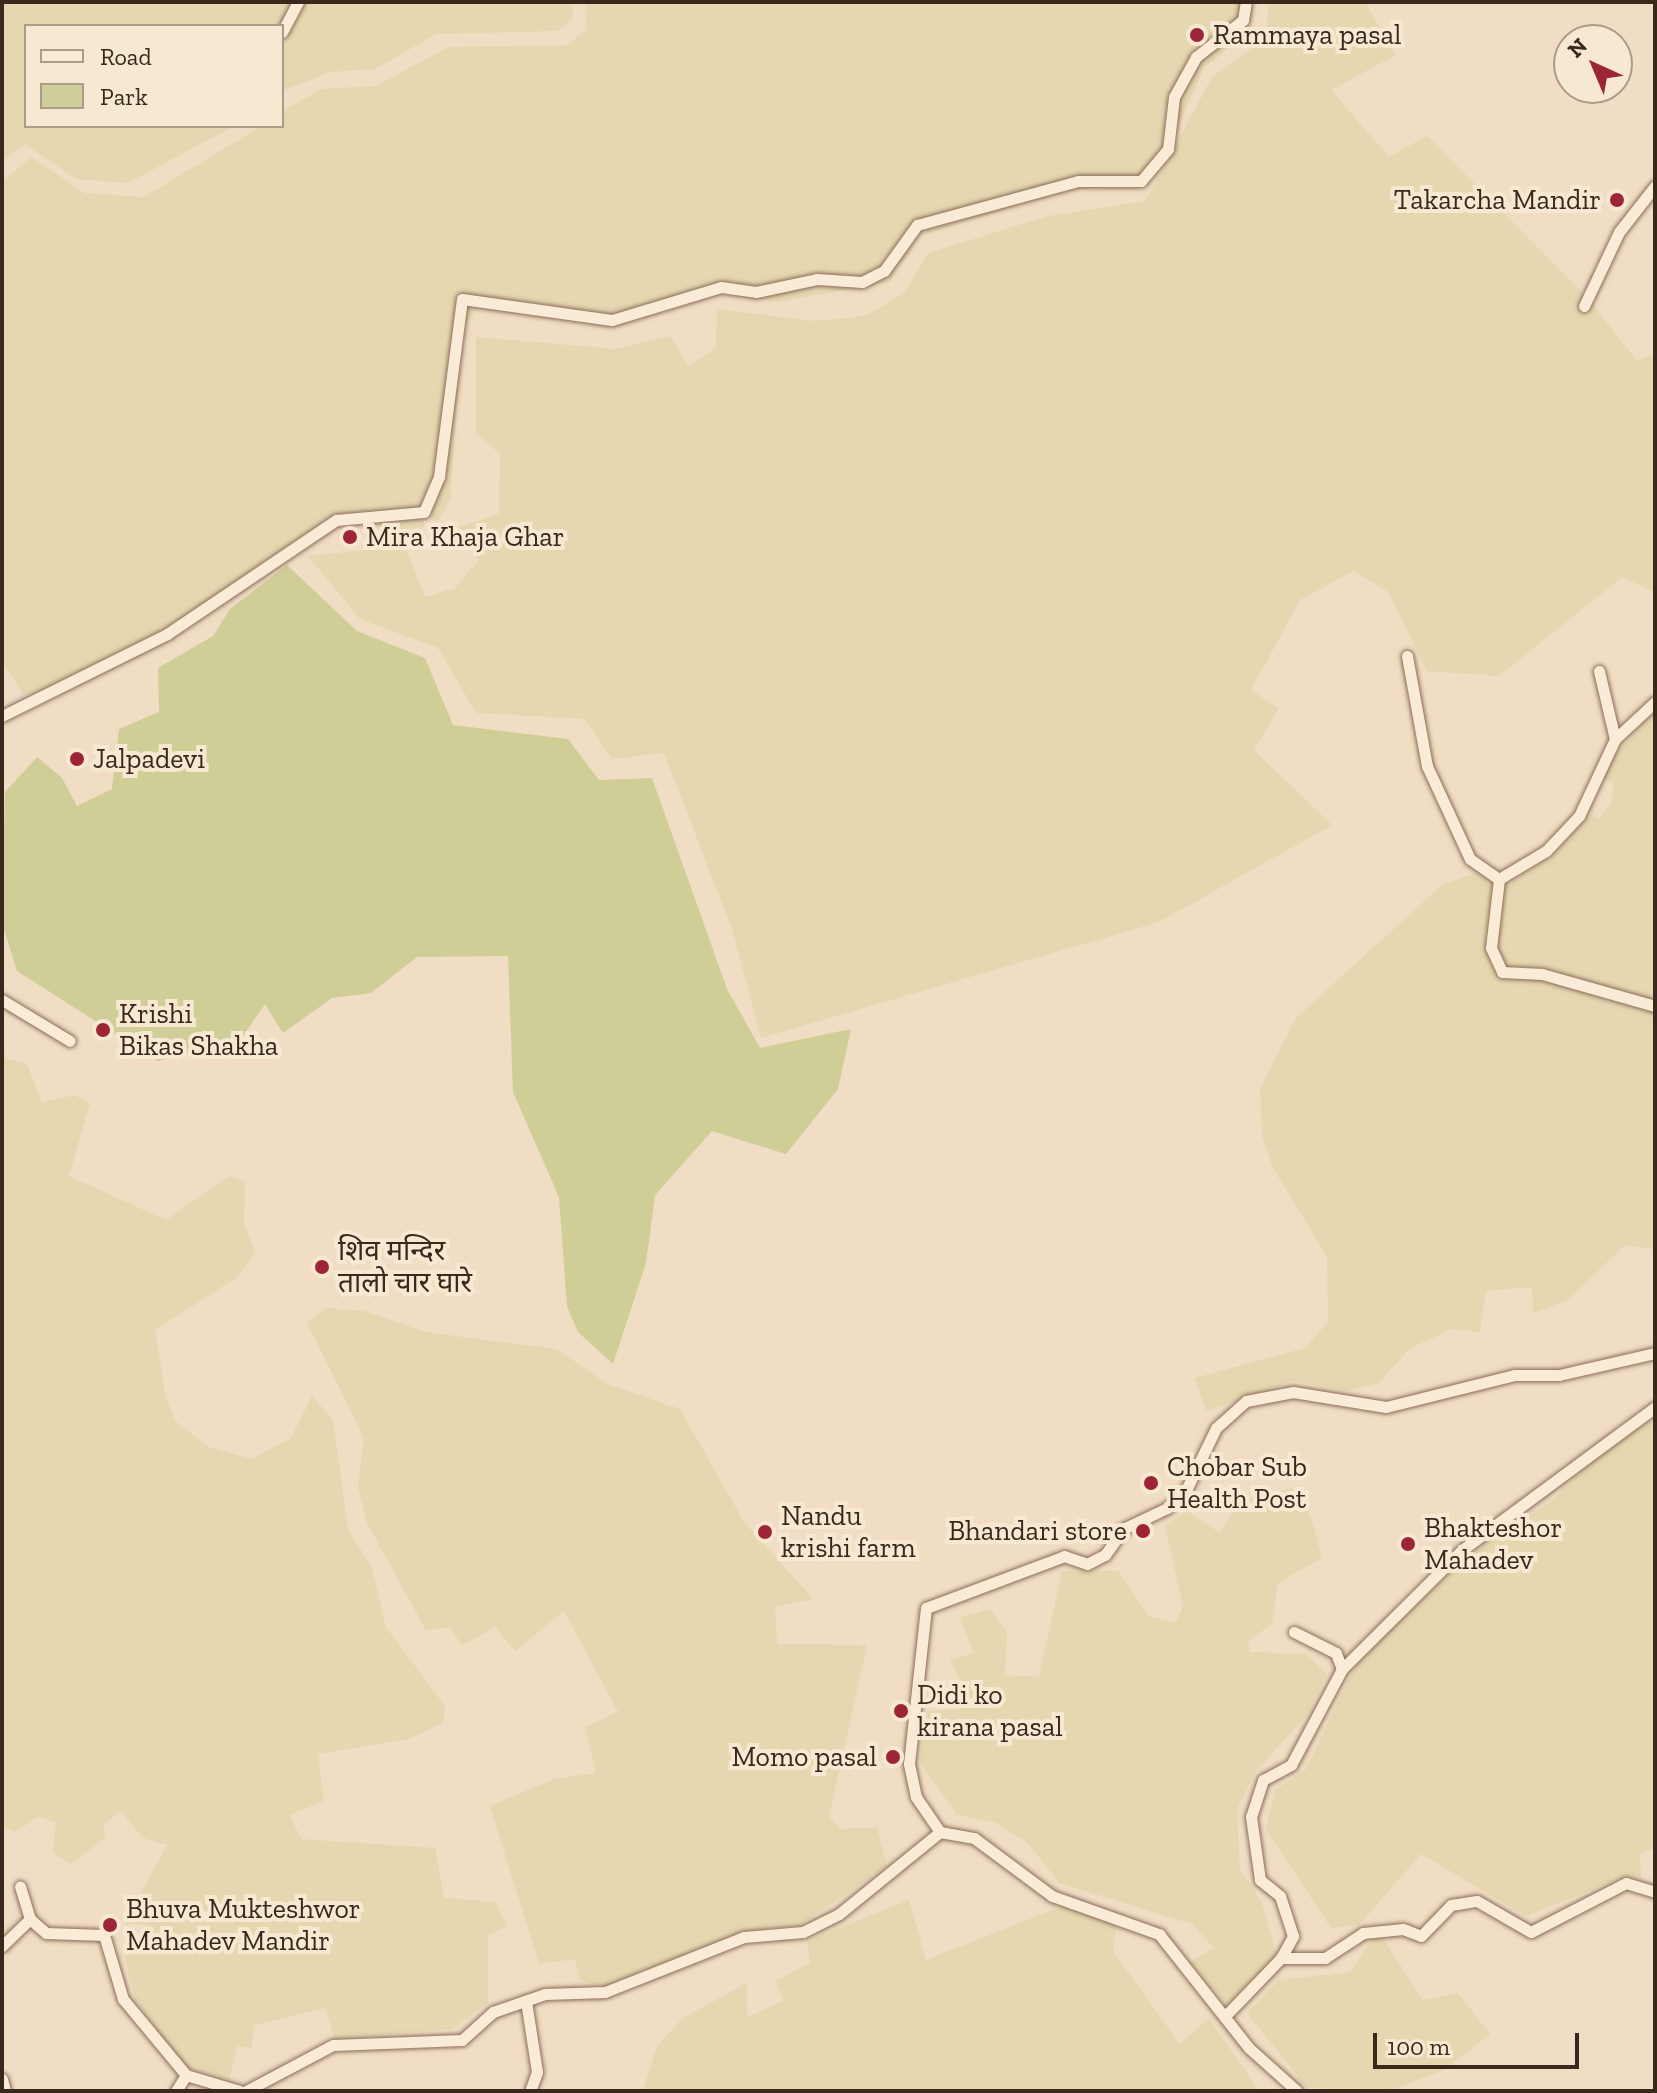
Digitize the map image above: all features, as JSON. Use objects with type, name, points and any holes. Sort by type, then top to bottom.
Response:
[{"type":"street","points":[[284,28],[298,2]]},
{"type":"street","points":[[2,716],[167,634],[336,520],[424,512],[439,476],[462,299],[612,320],[721,287],[756,292],[817,279],[862,282],[884,271],[917,225],[1078,181],[1141,181],[1168,149],[1174,97],[1196,57],[1243,20],[1246,2]]},
{"type":"street","points":[[1584,306],[1619,232],[1655,186]]},
{"type":"street","points":[[1407,656],[1432,778],[1470,859],[1499,879]]},
{"type":"street","points":[[1599,671],[1615,739]]},
{"type":"street","points":[[1499,879],[1546,851],[1579,816],[1615,739],[1655,702]]},
{"type":"street","points":[[1499,879],[1491,948],[1502,972],[1542,974],[1655,1006]]},
{"type":"street","points":[[2,1000],[70,1041]]},
{"type":"street","points":[[1297,2091],[1249,2048],[1228,2013],[1159,1934],[1052,1896],[974,1838],[940,1832],[916,1797],[909,1764],[926,1608],[1064,1556],[1087,1564],[1105,1555],[1123,1529],[1167,1508],[1187,1488],[1216,1428],[1246,1401],[1293,1392],[1386,1407],[1514,1375],[1559,1375],[1655,1353]]},
{"type":"street","points":[[1228,2013],[1281,1958],[1293,1936],[1280,1896],[1260,1880],[1251,1817],[1263,1780],[1291,1765],[1342,1669],[1462,1550],[1655,1407]]},
{"type":"street","points":[[1294,1632],[1336,1653],[1342,1669]]},
{"type":"street","points":[[253,2091],[291,2062],[333,2045],[462,2040],[493,2012],[526,2001],[605,1992],[744,1937],[803,1932],[839,1914],[940,1832]]},
{"type":"street","points":[[1281,1958],[1325,1958],[1363,1933],[1403,1929],[1421,1936],[1451,1905],[1477,1901],[1531,1932],[1626,1883],[1655,1892]]},
{"type":"street","points":[[20,1887],[30,1919],[46,1933],[104,1935],[123,1999],[186,2075],[240,2091]]},
{"type":"street","points":[[2,1946],[30,1919]]},
{"type":"street","points":[[526,2001],[537,2072],[530,2091]]},
{"type":"street","points":[[176,2091],[186,2075]]},
{"type":"street","points":[[2,2079],[5,2091]]},
{"type":"shaded area","points":[[2,2],[573,2],[572,20],[557,31],[436,34],[375,69],[330,72],[284,90],[284,24],[24,24],[24,128],[230,128],[128,183],[76,179],[25,144],[2,161]]},
{"type":"shaded area","points":[[587,2],[1253,2],[1252,28],[1204,68],[1164,158],[1140,182],[1064,192],[922,235],[889,282],[778,302],[723,294],[612,326],[477,308],[463,328],[450,500],[437,522],[424,513],[424,527],[400,531],[344,521],[165,644],[77,687],[24,695],[2,662],[2,181],[32,157],[84,193],[144,197],[259,128],[284,128],[284,110],[322,89],[376,86],[449,47],[567,45],[586,30]]},
{"type":"shaded area","points":[[1269,2],[1365,2],[1396,55],[1331,90],[1389,157],[1427,136],[1588,298],[1637,361],[1655,354],[1655,592],[1622,577],[1499,676],[1427,671],[1388,592],[1354,571],[1300,600],[1251,690],[1279,709],[1254,750],[1332,825],[1159,922],[761,1038],[732,929],[664,753],[612,759],[585,719],[476,713],[438,648],[360,619],[308,556],[405,546],[425,597],[455,588],[479,560],[460,527],[499,514],[500,454],[476,433],[476,337],[616,349],[670,336],[688,366],[716,348],[717,309],[815,321],[865,316],[904,293],[928,253],[1048,216],[1146,201],[1212,77],[1265,39]]},
{"type":"shaded area","points":[[1655,709],[1655,1249],[1625,1245],[1568,1300],[1533,1313],[1532,1287],[1486,1291],[1480,1332],[1451,1329],[1409,1349],[1379,1383],[1347,1391],[1293,1381],[1206,1411],[1195,1378],[1305,1348],[1328,1322],[1327,1257],[1273,1168],[1262,1135],[1260,1089],[1296,1018],[1442,885],[1479,872],[1508,884],[1554,855],[1590,814],[1600,819],[1610,804],[1614,784],[1603,779],[1614,756]]},
{"type":"shaded area","points":[[2,1047],[7,1059],[27,1064],[42,1102],[75,1095],[90,1104],[69,1176],[166,1220],[229,1176],[245,1182],[244,1221],[255,1253],[236,1278],[155,1330],[166,1398],[175,1421],[209,1447],[252,1459],[291,1438],[312,1396],[333,1420],[348,1529],[372,1568],[386,1627],[445,1706],[443,1723],[408,1739],[318,1754],[324,1801],[290,1815],[301,1839],[435,1848],[444,1898],[496,1902],[507,1926],[488,1935],[488,2003],[451,2029],[334,2039],[326,2008],[255,2025],[251,2048],[237,2046],[229,2080],[185,2067],[135,2000],[125,1957],[151,1945],[150,1925],[125,1924],[167,1845],[143,1838],[121,1811],[103,1825],[106,1837],[70,1864],[53,1853],[56,1822],[38,1817],[15,1832],[2,1827]]},
{"type":"shaded area","points":[[325,1308],[364,1311],[425,1332],[557,1349],[607,1384],[680,1409],[744,1522],[813,1599],[775,1607],[777,1644],[867,1645],[829,1817],[841,1829],[877,1827],[887,1866],[799,1926],[751,1930],[607,1986],[580,1981],[575,1959],[539,1964],[490,1806],[554,1779],[596,1773],[585,1727],[618,1712],[564,1611],[515,1651],[495,1627],[462,1646],[450,1627],[426,1630],[367,1523],[358,1487],[364,1438],[307,1323]]},
{"type":"shaded area","points":[[1655,1419],[1655,1848],[1640,1854],[1641,1878],[1618,1879],[1526,1916],[1421,1854],[1359,1925],[1331,1928],[1266,1829],[1275,1790],[1306,1769],[1358,1660],[1477,1549],[1553,1500],[1607,1446]]},
{"type":"shaded area","points":[[1292,1488],[1312,1519],[1322,1558],[1278,1583],[1272,1624],[1248,1641],[1250,1652],[1307,1654],[1327,1675],[1307,1715],[1256,1771],[1237,1810],[1240,1870],[1262,1903],[1277,1956],[1227,2004],[1190,1962],[1214,1948],[1192,1924],[1059,1883],[1028,1843],[994,1822],[957,1815],[920,1763],[923,1737],[928,1711],[958,1709],[962,1685],[950,1660],[973,1653],[960,1617],[991,1609],[1007,1634],[1005,1675],[1039,1677],[1062,1571],[1118,1571],[1149,1616],[1176,1622],[1183,1607],[1165,1526],[1187,1511],[1220,1533],[1239,1501]]},
{"type":"shaded area","points":[[909,1900],[926,1960],[1063,1906],[1117,1923],[1113,1951],[1180,2044],[1209,2018],[1259,2091],[643,2091],[657,2046],[683,2018],[747,1983],[747,2017],[783,2001],[776,1981],[810,1963],[807,1941]]},
{"type":"shaded area","points":[[1378,1931],[1423,2000],[1458,1993],[1490,2034],[1444,2070],[1394,2089],[1307,2088],[1247,2013],[1279,1980],[1350,1972]]},
{"type":"green space","points":[[287,565],[357,631],[425,658],[453,725],[568,739],[599,780],[652,778],[727,989],[760,1048],[851,1029],[838,1089],[786,1154],[712,1131],[655,1195],[646,1263],[613,1364],[578,1332],[567,1306],[559,1197],[513,1092],[508,956],[417,957],[371,993],[332,998],[283,1033],[265,1004],[241,1039],[158,1061],[17,971],[2,923],[5,792],[37,757],[62,778],[77,806],[112,789],[119,729],[159,712],[158,668],[213,636],[230,609]]},
{"type":"place","name":"Rammaya pasal","points":[[1197,35]]},
{"type":"place","name":"Takarcha Mandir","points":[[1617,200]]},
{"type":"place","name":"Mira Khaja Ghar","points":[[350,537]]},
{"type":"place","name":"Jalpadevi","points":[[77,759]]},
{"type":"place","name":"Krishi Bikas Shakha","points":[[103,1030]]},
{"type":"place","name":"शिव मन्दिर तालो चार घारे","points":[[322,1267]]},
{"type":"place","name":"Chobar Sub Health Post","points":[[1151,1483]]},
{"type":"place","name":"Bhandari store","points":[[1143,1531]]},
{"type":"place","name":"Nandu krishi farm","points":[[765,1532]]},
{"type":"place","name":"Bhakteshor Mahadev","points":[[1408,1544]]},
{"type":"place","name":"Didi ko kirana pasal","points":[[901,1711]]},
{"type":"place","name":"Momo pasal","points":[[893,1757]]},
{"type":"place","name":"Bhuva Mukteshwor Mahadev Mandir","points":[[110,1925]]}]
